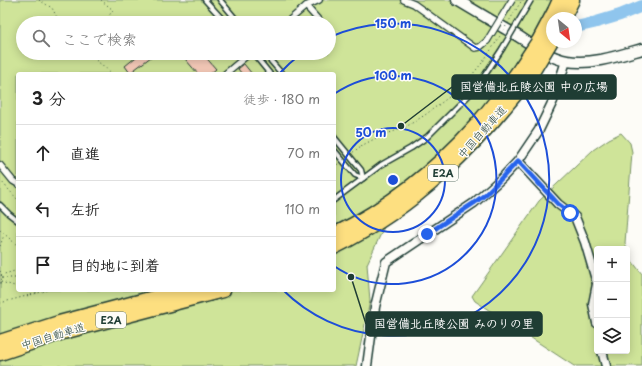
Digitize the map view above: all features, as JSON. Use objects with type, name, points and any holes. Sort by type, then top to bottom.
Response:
[{"type":"highway","name":"中国自動車道","points":[[336,246],[386,217],[422,191],[454,164],[482,135],[506,106],[526,71],[539,40],[560,11],[572,0]]},
{"type":"highway","name":"中国自動車道","points":[[336,234],[381,208],[416,182],[475,127],[526,71],[546,46]]},
{"type":"highway","name":"中国自動車道","points":[[0,342],[59,323],[176,292]]},
{"type":"highway","name":"中国自動車道","points":[[0,353],[63,332],[215,292]]},
{"type":"street","points":[[294,16],[306,6],[319,0]]},
{"type":"street","points":[[404,0],[414,4],[475,48],[480,47],[487,40],[512,0]]},
{"type":"street","points":[[457,0],[528,43],[566,61],[589,62],[611,58],[642,49]]},
{"type":"street","points":[[306,6],[315,16]]},
{"type":"street","points":[[227,72],[242,60]]},
{"type":"street","points":[[367,366],[375,307],[386,262],[474,203],[502,178],[518,161],[538,130],[553,102],[566,61]]},
{"type":"street","points":[[518,161],[558,204],[575,217],[585,242],[596,282]]},
{"type":"street","points":[[0,165],[16,183]]},
{"type":"street","points":[[603,354],[606,366]]},
{"type":"lane","points":[[205,0],[220,16]]},
{"type":"lane","points":[[220,0],[233,16]]},
{"type":"lane","points":[[336,198],[381,165],[427,137],[468,96],[481,81],[502,49],[531,0]]},
{"type":"lane","points":[[257,60],[268,72]]},
{"type":"lane","points":[[270,60],[280,72]]},
{"type":"lane","points":[[336,139],[361,170],[363,178]]},
{"type":"lane","points":[[336,152],[355,175],[363,178]]},
{"type":"lane","points":[[0,205],[16,219]]},
{"type":"path","points":[[39,0],[52,8],[56,16]]},
{"type":"path","points":[[101,0],[113,10],[109,16]]},
{"type":"path","points":[[336,165],[361,146],[380,136],[404,128],[425,115],[461,88],[482,63],[522,0]]},
{"type":"path","points":[[96,60],[111,72]]},
{"type":"path","points":[[0,180],[16,198]]},
{"type":"path","points":[[0,230],[16,244]]},
{"type":"path","points":[[0,246],[5,234]]},
{"type":"path","points":[[0,271],[2,278],[0,283],[16,287]]},
{"type":"path","points":[[1,275],[16,271]]},
{"type":"path","points":[[2,278],[16,278]]},
{"type":"path","points":[[0,303],[41,292]]},
{"type":"green space","points":[[0,0],[552,0],[517,65],[490,101],[444,151],[403,186],[367,264],[370,301],[356,366],[0,366]]},
{"type":"green space","points":[[621,133],[630,143],[632,152],[625,243],[626,246],[594,246],[594,354],[630,354],[630,256],[642,274],[642,366],[574,366],[475,301],[472,296],[539,201],[593,150]]},
{"type":"building","points":[[132,60],[147,60],[131,72],[129,72],[125,66]]},
{"type":"building","points":[[186,60],[208,60],[216,69],[212,72],[196,72]]},
{"type":"building","points":[[244,64],[250,72],[240,72],[238,69]]},
{"type":"waterway","points":[[582,26],[620,15],[642,6]]},
{"type":"place","name":"国営備北丘陵公園 中の広場","points":[[401,126]]},
{"type":"place","name":"国営備北丘陵公園 みのりの里","points":[[351,277]]},
{"type":"route","points":[[427,234],[486,194],[518,161],[558,204],[570,213]]}]
